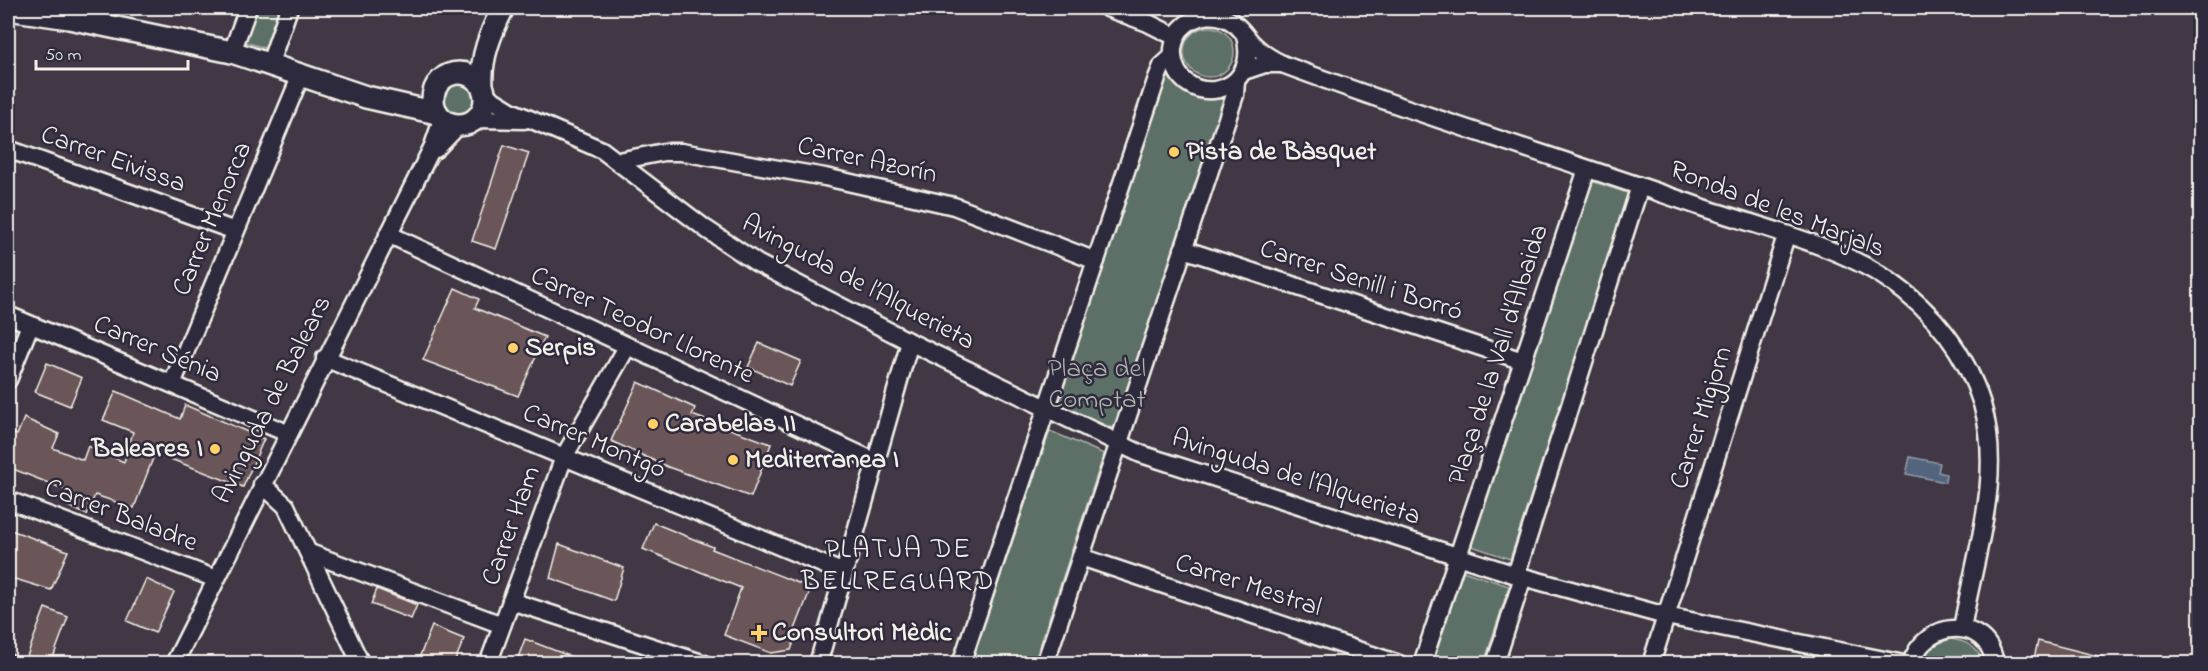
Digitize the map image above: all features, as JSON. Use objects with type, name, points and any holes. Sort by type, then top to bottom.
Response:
[{"type":"street","points":[[47,8],[69,18]]},
{"type":"street","points":[[232,52],[248,8]]},
{"type":"street","points":[[270,63],[289,8]]},
{"type":"street","points":[[493,27],[483,61],[482,112],[454,119],[433,105],[435,89],[445,76],[453,73],[471,57],[493,27],[503,8]]},
{"type":"street","points":[[1107,8],[1148,23],[1176,38]]},
{"type":"street","points":[[8,9],[69,18],[232,52],[380,99],[454,119],[531,120]]},
{"type":"street","points":[[961,663],[1158,73],[1173,56],[1176,38],[1196,12],[1212,15],[1227,19],[1268,57],[1282,64]]},
{"type":"street","points":[[1045,663],[1120,445],[1240,76],[1248,59],[1245,36]]},
{"type":"street","points":[[1173,56],[1183,79],[1200,90],[1214,91],[1266,64],[1282,64]]},
{"type":"street","name":"Ronda de les Marjals","points":[[1282,64],[1786,236],[1863,265],[1900,288],[1948,336],[1966,364],[1987,424],[1989,464],[1985,511],[1962,629]]},
{"type":"street","points":[[453,73],[469,74],[484,90],[531,120]]},
{"type":"street","name":"Carrer Menorca","points":[[172,384],[301,75]]},
{"type":"street","points":[[380,99],[402,98],[435,89]]},
{"type":"street","name":"Avinguda de Balears","points":[[174,663],[287,433],[424,164],[454,119]]},
{"type":"street","name":"Avinguda de l’Alquerieta","points":[[531,120],[566,132],[618,161],[745,256],[910,342],[1120,445],[1154,459],[1519,576],[1666,616],[1904,663]]},
{"type":"street","name":"Carrer Eivissa","points":[[8,149],[235,231]]},
{"type":"street","name":"Carrer Azorín","points":[[618,161],[646,154],[681,152],[825,177],[960,208],[1096,261]]},
{"type":"street","name":"Plaça de la Vall d’Albaida","points":[[1422,663],[1587,169]]},
{"type":"street","points":[[1495,663],[1519,576],[1640,186]]},
{"type":"street","name":"Carrer Teodor Llorente","points":[[388,234],[876,462]]},
{"type":"street","name":"Carrer Migjorn","points":[[1651,663],[1786,236]]},
{"type":"street","name":"Carrer Senill i Borró","points":[[1183,249],[1523,361]]},
{"type":"street","name":"Carrer Sénia","points":[[8,315],[287,433]]},
{"type":"street","points":[[8,380],[30,325]]},
{"type":"street","points":[[818,663],[910,342]]},
{"type":"street","name":"Carrer Ham","points":[[488,663],[564,457],[627,347]]},
{"type":"street","name":"Carrer Montgó","points":[[325,358],[844,573]]},
{"type":"street","points":[[262,484],[286,506],[361,663]]},
{"type":"street","name":"Carrer Baladre","points":[[8,500],[216,579]]},
{"type":"street","points":[[310,553],[502,625]]},
{"type":"street","name":"Carrer Mestral","points":[[1081,557],[1399,663]]},
{"type":"street","points":[[512,601],[705,663]]},
{"type":"street","points":[[1911,663],[1920,644],[1929,636],[1939,630],[1962,629],[1982,639],[1990,648],[1995,663]]},
{"type":"green space","points":[[254,8],[283,8],[268,49],[242,41]]},
{"type":"green space","points":[[1204,27],[1214,27],[1227,34],[1234,47],[1234,57],[1227,70],[1214,77],[1204,77],[1195,73],[1188,66],[1184,57],[1184,47],[1188,38],[1195,31]]},
{"type":"green space","name":"Plaça del Comptat","points":[[1168,73],[1179,86],[1192,94],[1207,97],[1225,96],[1114,429],[1058,404]]},
{"type":"green space","points":[[458,82],[470,87],[475,99],[470,111],[458,116],[446,111],[441,99],[446,87]]},
{"type":"green space","points":[[1588,180],[1630,194],[1510,559],[1469,545]]},
{"type":"green space","points":[[1050,431],[1104,454],[1034,663],[971,663]]},
{"type":"green space","points":[[1463,571],[1509,586],[1484,663],[1432,663]]},
{"type":"green space","points":[[1950,639],[1962,641],[1971,646],[1983,663],[1920,664],[1931,646]]},
{"type":"water","points":[[1910,457],[1940,463],[1938,472],[1946,474],[1945,482],[1906,474]]},
{"type":"building","points":[[504,145],[529,153],[496,249],[472,241]]},
{"type":"building","points":[[455,288],[479,299],[475,308],[545,337],[518,396],[423,360]]},
{"type":"building","points":[[759,343],[801,361],[790,386],[748,367]]},
{"type":"building","points":[[47,363],[82,378],[70,406],[35,392]]},
{"type":"building","points":[[638,382],[695,408],[692,415],[771,444],[751,497],[668,467],[611,441]]},
{"type":"building","points":[[116,391],[180,419],[185,405],[264,439],[243,487],[155,453],[134,508],[95,495],[87,515],[66,505],[71,492],[8,467],[8,444],[12,433],[17,435],[24,418],[59,434],[53,448],[83,460],[88,446],[124,462],[133,432],[103,420]]},
{"type":"building","points":[[654,523],[713,547],[712,549],[811,588],[794,632],[796,636],[791,650],[771,653],[724,635],[741,588],[643,549]]},
{"type":"building","points":[[8,529],[68,551],[51,590],[8,577]]},
{"type":"building","points":[[559,544],[624,568],[614,601],[550,578]]},
{"type":"building","points":[[146,579],[174,592],[155,633],[127,621]]},
{"type":"building","points":[[377,589],[417,605],[411,619],[371,604]]},
{"type":"building","points":[[45,608],[68,617],[51,663],[27,656]]},
{"type":"building","points":[[432,626],[464,639],[454,663],[417,663]]},
{"type":"building","points":[[525,639],[585,662],[516,663]]},
{"type":"building","points":[[2038,641],[2106,658],[2105,663],[2033,663]]},
{"type":"place","name":"Pista de Bàsquet","points":[[1174,152]]},
{"type":"place","name":"Serpis","points":[[513,348]]},
{"type":"place","name":"Carabelas II","points":[[653,424]]},
{"type":"place","name":"Baleares I","points":[[215,449]]},
{"type":"place","name":"Mediterranea I","points":[[733,460]]},
{"type":"place","name":"Consultori Mèdic","points":[[759,633]]},
{"type":"district","name":"PLATJA DE BELLREGUARD","points":[[898,566]]}]
